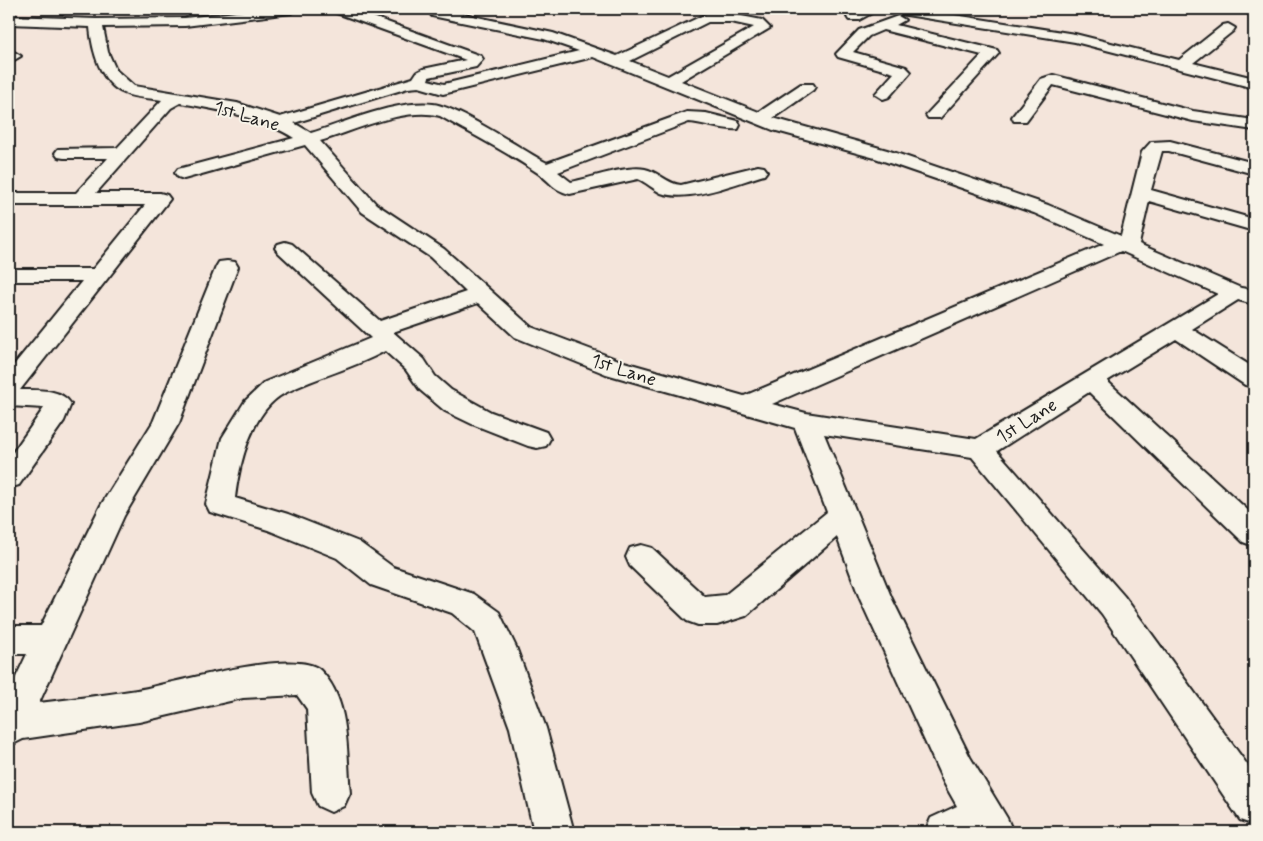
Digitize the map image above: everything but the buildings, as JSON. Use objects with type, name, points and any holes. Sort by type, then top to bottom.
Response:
[{"type":"street","points":[[9,14],[19,9]]},
{"type":"street","points":[[184,22],[196,9]]},
{"type":"street","points":[[9,20],[97,29],[184,22],[286,9]]},
{"type":"street","points":[[339,9],[476,59],[471,64],[428,72],[422,75],[420,82]]},
{"type":"street","points":[[433,9],[437,12],[548,36],[618,61],[779,126],[881,154],[1041,209],[1245,295]]},
{"type":"street","points":[[854,17],[872,9]]},
{"type":"street","points":[[894,9],[1075,38],[1254,83]]},
{"type":"street","points":[[883,94],[903,72],[901,70],[843,54],[864,33],[914,12]]},
{"type":"street","points":[[618,61],[706,18],[732,18],[757,23],[763,28],[669,82]]},
{"type":"street","points":[[882,26],[992,53],[934,115]]},
{"type":"street","points":[[1182,64],[1228,28]]},
{"type":"street","points":[[71,36],[97,29]]},
{"type":"street","name":"1st Lane","points":[[97,29],[98,44],[118,84],[129,90],[238,108],[280,122],[309,139],[369,208],[437,253],[523,332],[615,368],[806,422],[980,449],[1176,328],[1245,295]]},
{"type":"street","points":[[280,122],[420,82],[443,89],[594,52]]},
{"type":"street","points":[[1020,117],[1046,82],[1053,80],[1193,116],[1254,125]]},
{"type":"street","points":[[760,118],[807,87]]},
{"type":"street","points":[[81,199],[165,105],[177,98]]},
{"type":"street","points":[[184,173],[309,139],[407,109],[434,109],[446,113],[546,170],[562,185],[570,188],[638,173],[647,175],[669,189],[676,191],[758,171]]},
{"type":"street","points":[[546,170],[687,117],[706,118],[732,125]]},
{"type":"street","points":[[746,405],[1124,245],[1142,193],[1151,152],[1157,146],[1170,146],[1254,169]]},
{"type":"street","points":[[64,153],[122,153]]},
{"type":"street","points":[[1142,193],[1254,225]]},
{"type":"street","points":[[9,199],[160,199],[9,387]]},
{"type":"street","points":[[285,248],[415,365],[430,386],[440,394],[471,413],[537,439]]},
{"type":"street","points":[[10,726],[112,513],[166,423],[227,268]]},
{"type":"street","points":[[9,275],[99,275]]},
{"type":"street","points":[[482,294],[381,334],[374,347],[274,388],[254,406],[235,438],[220,504],[278,522],[348,550],[382,576],[463,603],[487,622],[499,647],[528,728],[554,832]]},
{"type":"street","points":[[1176,328],[1254,379]]},
{"type":"street","points":[[1090,380],[1254,534]]},
{"type":"street","points":[[9,398],[45,399],[58,404],[55,415],[9,478]]},
{"type":"street","points":[[806,422],[876,599],[957,770],[988,823],[945,832]]},
{"type":"street","points":[[980,449],[1113,605],[1254,806]]},
{"type":"street","points":[[641,557],[698,611],[717,611],[735,606],[843,515]]},
{"type":"street","points":[[9,640],[51,640]]},
{"type":"street","points":[[10,726],[138,706],[253,682],[286,677],[307,680],[324,705],[331,793]]}]
